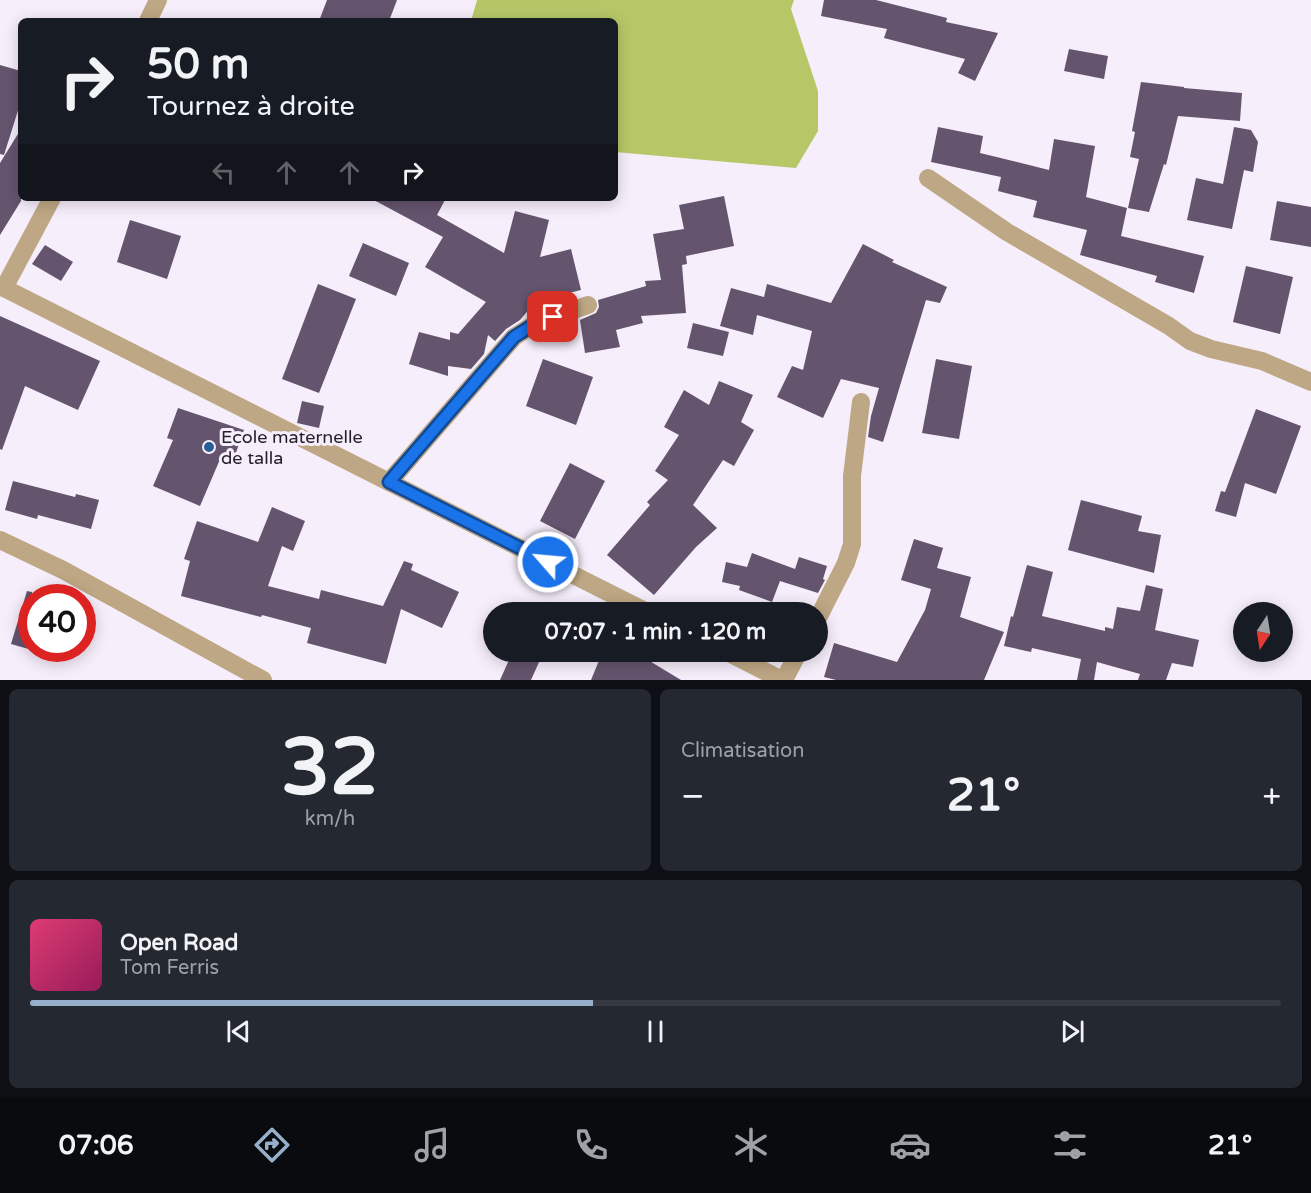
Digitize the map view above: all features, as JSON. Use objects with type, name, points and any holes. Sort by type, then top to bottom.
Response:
[{"type":"street","points":[[149,18],[158,0]]},
{"type":"street","points":[[928,177],[1007,232],[1191,341],[1211,349],[1262,361],[1311,382]]},
{"type":"street","points":[[50,201],[2,287],[627,602]]},
{"type":"street","points":[[389,482],[514,337],[536,323],[588,305]]},
{"type":"street","points":[[826,602],[846,563],[852,544],[852,476],[861,402]]},
{"type":"street","points":[[0,540],[63,570],[264,680]]},
{"type":"street","points":[[747,662],[783,680],[794,662]]},
{"type":"green space","points":[[477,0],[794,0],[791,9],[818,91],[818,131],[796,168],[618,152],[618,18],[472,18]]},
{"type":"building","points":[[327,0],[397,0],[390,18],[320,18]]},
{"type":"building","points":[[824,0],[876,0],[947,18],[946,22],[998,33],[975,81],[958,73],[965,59],[884,38],[887,29],[821,16]]},
{"type":"building","points":[[1069,49],[1108,56],[1104,79],[1064,71]]},
{"type":"building","points":[[0,65],[18,70],[18,111],[4,155],[0,154]]},
{"type":"building","points":[[1141,82],[1242,93],[1240,121],[1178,116],[1166,165],[1164,164],[1149,212],[1128,208],[1139,159],[1130,157]]},
{"type":"building","points":[[938,127],[983,136],[980,153],[1049,170],[1054,139],[1095,146],[1086,197],[1127,208],[1121,236],[1204,256],[1194,293],[1155,282],[1157,276],[1080,255],[1087,230],[1033,217],[1037,201],[998,191],[1001,177],[931,162]]},
{"type":"building","points":[[1234,127],[1251,130],[1258,142],[1253,172],[1244,170],[1232,229],[1187,220],[1196,178],[1223,184]]},
{"type":"building","points":[[18,134],[18,201],[21,201],[0,235],[0,163]]},
{"type":"building","points":[[724,196],[734,246],[686,256],[687,264],[682,265],[686,313],[641,316],[643,323],[616,330],[620,347],[585,353],[580,320],[596,313],[599,307],[598,300],[646,286],[645,281],[661,280],[653,234],[684,229],[679,205]]},
{"type":"building","points":[[376,201],[444,201],[437,215],[504,253],[515,211],[549,220],[540,257],[571,249],[581,290],[536,301],[520,320],[506,329],[495,341],[488,335],[484,354],[471,369],[448,366],[448,376],[409,364],[419,332],[450,340],[450,332],[458,334],[486,302],[425,267],[443,237]]},
{"type":"building","points":[[1277,201],[1311,207],[1311,247],[1270,240]]},
{"type":"building","points":[[130,220],[181,236],[167,279],[117,262]]},
{"type":"building","points":[[363,243],[409,263],[396,296],[349,276]]},
{"type":"building","points":[[863,244],[894,260],[892,262],[947,287],[940,303],[926,300],[883,442],[868,437],[879,388],[841,379],[823,418],[777,397],[792,366],[803,370],[812,331],[757,315],[753,335],[720,326],[731,288],[764,297],[767,284],[831,303]]},
{"type":"building","points":[[45,245],[73,262],[61,281],[32,264]]},
{"type":"building","points":[[1246,266],[1293,277],[1280,334],[1233,322]]},
{"type":"building","points":[[318,284],[356,299],[319,393],[282,379]]},
{"type":"building","points":[[0,316],[100,361],[78,410],[25,386],[2,450],[0,449]]},
{"type":"building","points":[[693,323],[729,332],[723,356],[687,348]]},
{"type":"building","points":[[543,359],[593,377],[576,425],[526,406]]},
{"type":"building","points":[[936,359],[972,366],[959,439],[922,433]]},
{"type":"building","points":[[719,381],[753,395],[741,422],[754,430],[734,466],[723,460],[693,505],[717,528],[696,547],[654,595],[607,555],[650,505],[647,502],[668,480],[655,471],[679,435],[664,427],[684,390],[709,405]]},
{"type":"building","points":[[302,401],[324,406],[319,428],[297,423]]},
{"type":"building","points":[[178,408],[244,430],[233,461],[221,457],[200,506],[153,486],[173,440],[167,438]]},
{"type":"building","points":[[1256,409],[1301,426],[1276,494],[1245,483],[1236,517],[1215,511],[1221,491],[1225,492]]},
{"type":"building","points":[[570,463],[605,481],[575,539],[540,521]]},
{"type":"building","points":[[13,481],[75,497],[76,494],[99,500],[91,529],[38,515],[37,519],[5,510]]},
{"type":"building","points":[[1081,500],[1142,516],[1138,531],[1161,535],[1154,573],[1068,550]]},
{"type":"building","points":[[272,507],[305,521],[293,551],[282,546],[268,586],[319,599],[321,590],[383,606],[404,561],[413,564],[411,570],[459,592],[442,628],[401,609],[386,664],[307,643],[311,628],[181,596],[190,561],[184,559],[197,521],[258,542]]},
{"type":"building","points":[[914,539],[943,548],[937,568],[971,577],[960,617],[1004,632],[984,680],[836,680],[824,677],[834,643],[897,662],[925,610],[931,589],[901,580]]},
{"type":"building","points":[[752,553],[795,569],[799,557],[827,566],[823,579],[825,580],[818,593],[780,581],[772,602],[739,590],[740,586],[722,582],[726,562],[747,567]]},
{"type":"building","points":[[1027,565],[1053,572],[1042,616],[1105,631],[1105,627],[1113,629],[1117,607],[1140,611],[1146,585],[1163,589],[1155,630],[1199,640],[1193,667],[1172,663],[1166,680],[1138,680],[1140,674],[1097,662],[1094,680],[1077,680],[1081,659],[1032,648],[1031,652],[1004,646]]},
{"type":"building","points":[[18,621],[18,646],[11,644]]},
{"type":"building","points":[[508,662],[539,662],[531,680],[500,680]]},
{"type":"building","points":[[651,662],[681,680],[591,680],[598,663]]},
{"type":"place","name":"Ecole maternelle de talla","points":[[209,447]]},
{"type":"route","points":[[548,562],[389,482],[514,337],[536,323],[553,317]]}]
